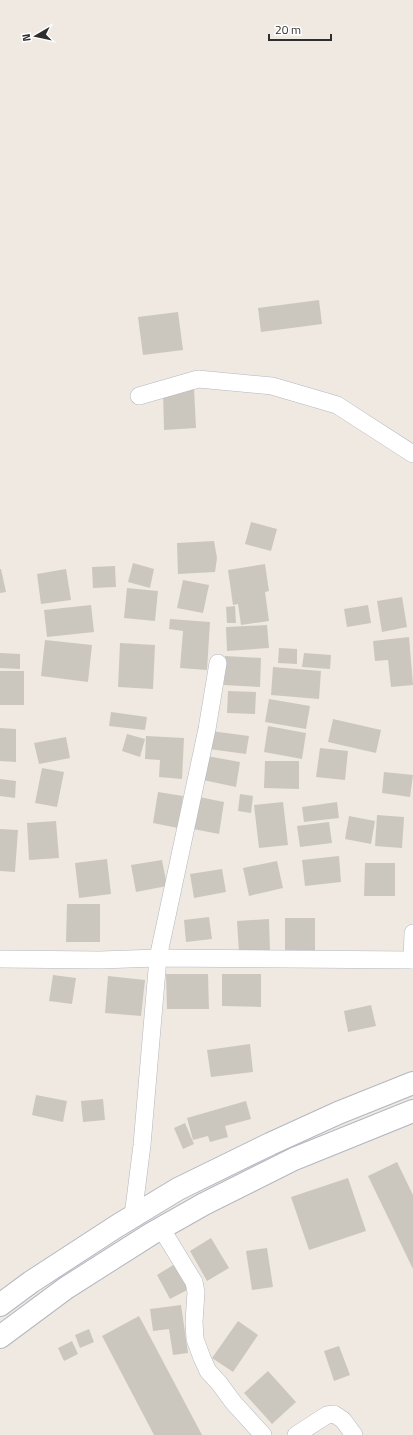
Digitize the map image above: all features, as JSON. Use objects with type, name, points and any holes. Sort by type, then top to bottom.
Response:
[{"type":"main road","points":[[0,1306],[31,1282],[133,1216],[178,1189],[338,1113],[413,1083]]},
{"type":"main road","points":[[0,1337],[66,1288],[161,1228],[204,1204],[294,1159],[413,1111]]},
{"type":"street","points":[[139,396],[198,379],[272,386],[337,404],[413,454]]},
{"type":"street","points":[[133,1216],[142,1145],[158,958],[206,729],[218,663]]},
{"type":"street","points":[[0,959],[100,960],[158,958],[413,960],[413,932]]},
{"type":"street","points":[[161,1228],[194,1282],[196,1292],[194,1322],[195,1339],[208,1371],[233,1402],[263,1435]]},
{"type":"street","points":[[296,1435],[327,1415],[334,1414],[343,1420],[354,1435]]},
{"type":"building","points":[[319,300],[322,324],[261,332],[258,308]]},
{"type":"building","points":[[178,312],[183,350],[143,355],[138,317]]},
{"type":"building","points":[[194,388],[196,428],[164,430],[163,390]]},
{"type":"building","points":[[251,522],[277,529],[271,551],[245,544]]},
{"type":"building","points":[[214,541],[217,558],[215,572],[178,574],[177,543]]},
{"type":"building","points":[[133,563],[154,569],[150,588],[128,582]]},
{"type":"building","points":[[265,564],[269,591],[265,592],[269,621],[241,625],[238,604],[233,605],[228,570]]},
{"type":"building","points":[[115,566],[116,587],[93,588],[92,567]]},
{"type":"building","points":[[0,569],[6,592],[0,593]]},
{"type":"building","points":[[66,569],[71,600],[41,604],[37,574]]},
{"type":"building","points":[[183,580],[209,585],[203,613],[177,608]]},
{"type":"building","points":[[127,588],[158,591],[155,621],[124,618]]},
{"type":"building","points":[[402,597],[407,627],[382,632],[377,601]]},
{"type":"building","points":[[91,605],[94,632],[47,637],[44,610]]},
{"type":"building","points":[[368,605],[371,623],[347,627],[344,609]]},
{"type":"building","points":[[235,606],[236,623],[227,623],[226,607]]},
{"type":"building","points":[[170,619],[210,622],[207,670],[180,668],[183,631],[169,629]]},
{"type":"building","points":[[267,625],[269,648],[227,651],[226,627]]},
{"type":"building","points":[[409,637],[413,685],[391,687],[388,660],[375,661],[373,641]]},
{"type":"building","points":[[45,640],[92,645],[88,682],[41,676]]},
{"type":"building","points":[[120,643],[155,645],[153,689],[118,687]]},
{"type":"building","points":[[279,648],[297,649],[297,664],[278,663]]},
{"type":"building","points":[[0,653],[20,654],[20,669],[0,668]]},
{"type":"building","points":[[304,653],[331,655],[330,669],[302,667]]},
{"type":"building","points":[[225,656],[261,658],[260,687],[224,685]]},
{"type":"building","points":[[273,667],[321,671],[319,699],[271,695]]},
{"type":"building","points":[[0,671],[24,671],[24,705],[0,705]]},
{"type":"building","points":[[228,691],[256,692],[255,714],[227,713]]},
{"type":"building","points":[[269,699],[310,706],[306,729],[265,722]]},
{"type":"building","points":[[111,712],[147,717],[145,730],[109,726]]},
{"type":"building","points":[[333,719],[381,730],[376,753],[328,742]]},
{"type":"building","points":[[268,726],[306,733],[302,759],[264,752]]},
{"type":"building","points":[[0,728],[16,729],[16,762],[0,761]]},
{"type":"building","points":[[211,731],[249,736],[246,754],[209,749]]},
{"type":"building","points":[[127,734],[145,739],[140,757],[122,751]]},
{"type":"building","points":[[146,736],[184,738],[182,779],[159,777],[160,760],[145,759]]},
{"type":"building","points":[[66,737],[70,758],[39,764],[34,743]]},
{"type":"building","points":[[320,748],[348,751],[345,780],[316,777]]},
{"type":"building","points":[[207,756],[240,762],[236,787],[203,780]]},
{"type":"building","points":[[265,761],[299,761],[299,789],[264,788]]},
{"type":"building","points":[[42,768],[64,772],[57,807],[35,803]]},
{"type":"building","points":[[384,772],[413,775],[410,797],[382,793]]},
{"type":"building","points":[[0,779],[16,781],[15,798],[0,796]]},
{"type":"building","points":[[158,792],[183,796],[178,828],[153,823]]},
{"type":"building","points":[[240,794],[253,796],[251,813],[238,811]]},
{"type":"building","points":[[194,796],[224,802],[219,834],[188,828]]},
{"type":"building","points":[[283,802],[288,845],[259,848],[254,805]]},
{"type":"building","points":[[337,802],[339,818],[304,822],[302,807]]},
{"type":"building","points":[[377,815],[404,817],[402,848],[375,846]]},
{"type":"building","points":[[349,816],[375,821],[371,844],[345,839]]},
{"type":"building","points":[[56,821],[59,858],[29,860],[27,823]]},
{"type":"building","points":[[329,822],[332,843],[300,847],[297,826]]},
{"type":"building","points":[[0,829],[18,830],[15,872],[0,871]]},
{"type":"building","points":[[339,856],[341,882],[305,886],[302,860]]},
{"type":"building","points":[[107,859],[111,894],[79,898],[75,863]]},
{"type":"building","points":[[162,860],[167,886],[136,892],[131,865]]},
{"type":"building","points":[[277,861],[283,888],[249,896],[243,868]]},
{"type":"building","points":[[365,863],[395,863],[395,896],[364,896]]},
{"type":"building","points":[[222,869],[226,892],[194,898],[190,874]]},
{"type":"building","points":[[67,904],[100,904],[100,942],[66,942]]},
{"type":"building","points":[[209,917],[212,939],[186,942],[184,920]]},
{"type":"building","points":[[285,918],[315,918],[315,953],[285,953]]},
{"type":"building","points":[[269,919],[270,952],[239,953],[237,921]]},
{"type":"building","points":[[166,974],[208,974],[209,1009],[167,1009]]},
{"type":"building","points":[[222,974],[261,974],[261,1007],[222,1006]]},
{"type":"building","points":[[53,975],[76,978],[72,1004],[49,1001]]},
{"type":"building","points":[[108,976],[145,980],[141,1016],[105,1013]]},
{"type":"building","points":[[371,1005],[376,1026],[348,1032],[344,1011]]},
{"type":"building","points":[[250,1044],[253,1072],[211,1077],[207,1050]]},
{"type":"building","points":[[36,1095],[67,1101],[63,1122],[32,1115]]},
{"type":"building","points":[[103,1099],[105,1120],[83,1122],[81,1101]]},
{"type":"building","points":[[246,1101],[251,1119],[225,1126],[228,1137],[210,1142],[208,1136],[193,1140],[187,1118]]},
{"type":"building","points":[[185,1123],[194,1144],[183,1149],[174,1128]]},
{"type":"building","points":[[397,1162],[413,1195],[413,1269],[368,1176]]},
{"type":"building","points":[[348,1178],[366,1231],[309,1250],[291,1197]]},
{"type":"building","points":[[211,1238],[229,1268],[207,1281],[190,1251]]},
{"type":"building","points":[[267,1248],[273,1287],[252,1290],[246,1251]]},
{"type":"building","points":[[178,1262],[189,1289],[170,1299],[157,1275]]},
{"type":"building","points":[[181,1305],[188,1353],[173,1355],[169,1329],[153,1331],[150,1309]]},
{"type":"building","points":[[139,1316],[202,1435],[154,1435],[102,1336]]},
{"type":"building","points":[[238,1321],[258,1335],[233,1372],[212,1358]]},
{"type":"building","points":[[89,1329],[94,1342],[80,1348],[75,1335]]},
{"type":"building","points":[[72,1341],[78,1354],[64,1361],[58,1348]]},
{"type":"building","points":[[339,1346],[350,1375],[334,1381],[324,1351]]},
{"type":"building","points":[[268,1371],[296,1402],[272,1424],[244,1393]]}]
